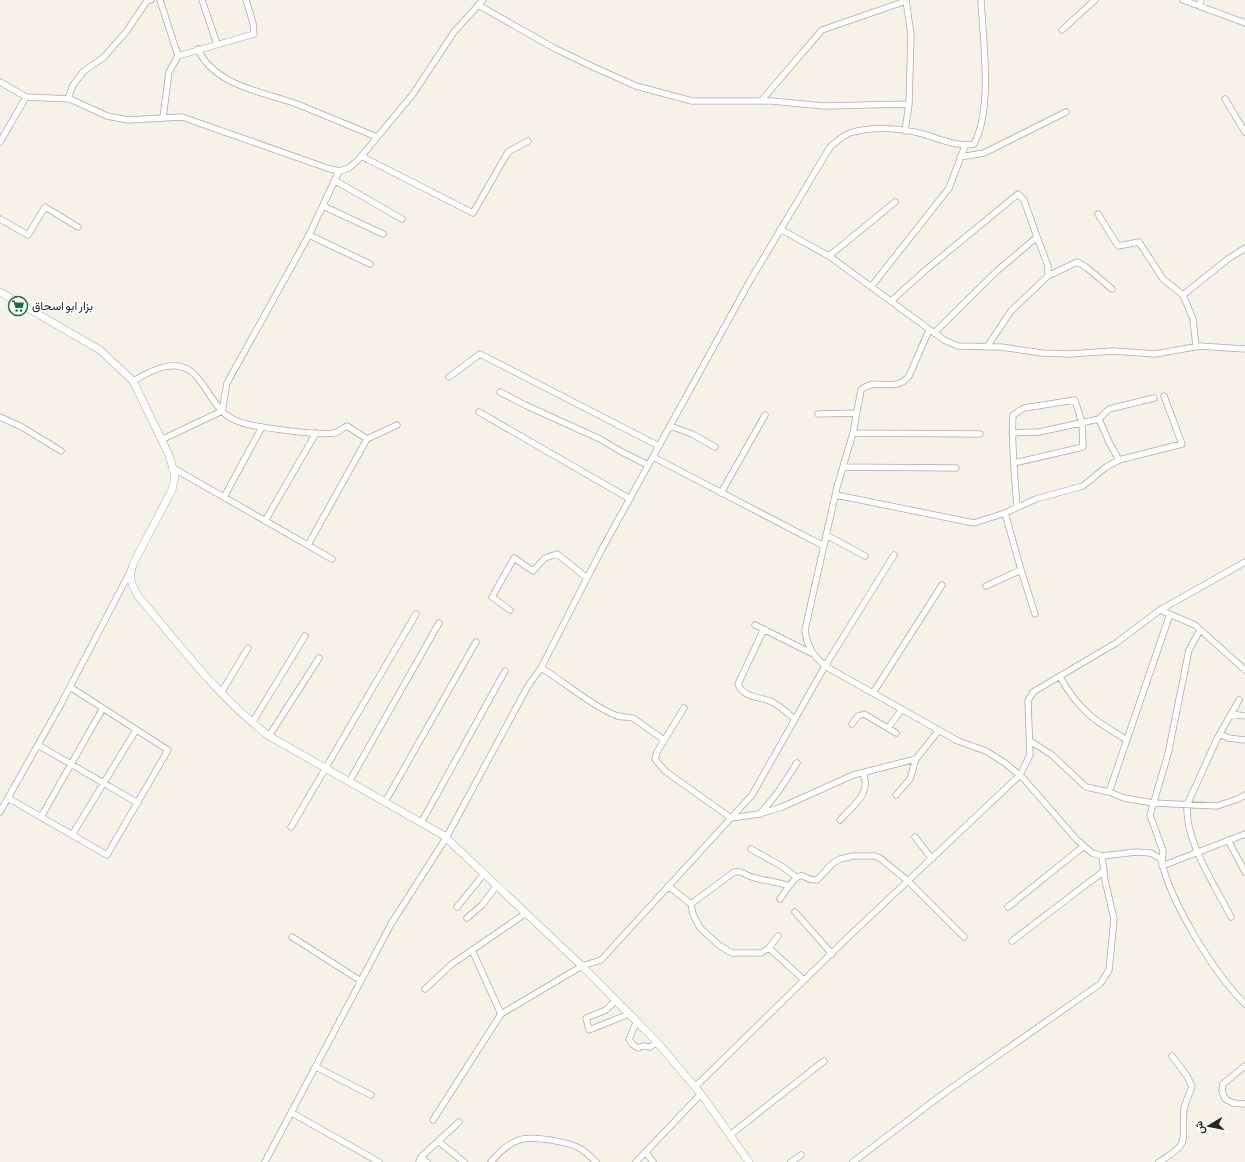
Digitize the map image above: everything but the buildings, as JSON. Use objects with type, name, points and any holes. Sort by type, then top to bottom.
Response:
[{"type":"street","points":[[68,99],[73,85],[84,70],[104,57],[126,32],[147,2],[151,0]]},
{"type":"street","points":[[160,0],[178,56]]},
{"type":"street","points":[[202,0],[217,44]]},
{"type":"street","points":[[163,118],[169,72],[178,56],[254,34],[253,23],[246,0]]},
{"type":"street","points":[[0,82],[26,97],[68,99],[108,116],[121,119],[128,120],[182,117],[339,171],[349,168],[377,137],[413,94],[454,32],[483,0]]},
{"type":"street","points":[[761,101],[822,30],[906,0],[911,35],[909,104],[905,131]]},
{"type":"street","points":[[264,1162],[292,1113],[391,924],[446,838],[528,686],[541,668],[652,457],[780,229],[830,147],[840,138],[850,133],[868,129],[891,129],[922,134],[964,146],[974,144],[979,134],[983,117],[985,76],[980,0]]},
{"type":"street","points":[[1062,30],[1095,0]]},
{"type":"street","points":[[1183,0],[1245,23]]},
{"type":"street","points":[[1200,6],[1201,0]]},
{"type":"street","points":[[478,5],[554,48],[636,86],[692,101],[761,101],[823,106],[909,104]]},
{"type":"street","points":[[198,49],[202,59],[217,72],[243,87],[296,104],[377,137]]},
{"type":"street","points":[[0,142],[26,97]]},
{"type":"street","points":[[1225,99],[1245,132]]},
{"type":"street","points":[[960,157],[984,153],[1066,112]]},
{"type":"street","points":[[361,156],[473,213],[508,152],[528,141]]},
{"type":"street","points":[[871,287],[949,188],[964,146]]},
{"type":"street","points":[[222,411],[227,383],[309,235],[339,171]]},
{"type":"street","points":[[334,180],[402,219]]},
{"type":"street","points":[[891,301],[928,268],[1018,194],[1024,200],[1038,237],[1048,266],[1048,276]]},
{"type":"street","points":[[829,256],[895,202]]},
{"type":"street","points":[[323,206],[383,234]]},
{"type":"street","points":[[0,219],[28,235],[45,207],[78,227]]},
{"type":"street","points":[[1098,214],[1118,246],[1139,242],[1163,279],[1184,295],[1193,319],[1196,347]]},
{"type":"street","points":[[780,229],[829,256],[944,340],[958,346],[1070,354],[1113,351],[1155,354],[1196,347],[1226,346],[1245,349]]},
{"type":"street","points":[[309,235],[370,264]]},
{"type":"street","points":[[811,653],[806,642],[805,630],[826,535],[853,433],[861,390],[865,386],[873,384],[897,385],[904,382],[909,376],[932,331],[998,270],[1038,237]]},
{"type":"street","points":[[1184,295],[1228,259],[1245,248]]},
{"type":"street","points":[[987,347],[1011,311],[1048,276],[1077,262],[1086,267],[1112,289]]},
{"type":"street","points":[[0,292],[100,350],[133,381],[161,440],[175,476],[172,490],[132,568],[70,687],[0,812]]},
{"type":"street","points":[[449,377],[480,354],[659,446]]},
{"type":"street","points":[[133,381],[154,369],[167,366],[179,366],[196,375],[222,411],[238,422],[262,427],[316,433],[334,433],[347,426],[367,439]]},
{"type":"street","points":[[500,392],[600,439],[648,465]]},
{"type":"street","points":[[836,495],[974,523],[1005,513],[1036,499],[1083,486],[1106,467],[1119,460],[1182,444],[1164,396]]},
{"type":"street","points":[[1012,433],[1039,432],[1099,419],[1109,409],[1154,398]]},
{"type":"street","points":[[1014,463],[1083,447],[1082,423],[1075,400],[1024,408],[1013,415],[1012,433],[1014,463],[1017,507]]},
{"type":"street","points":[[161,440],[222,411]]},
{"type":"street","points":[[479,412],[630,499]]},
{"type":"street","points":[[818,414],[856,413]]},
{"type":"street","points":[[721,493],[765,415]]},
{"type":"street","points":[[0,417],[22,427],[61,451]]},
{"type":"street","points":[[1099,419],[1119,460]]},
{"type":"street","points":[[308,545],[367,439],[397,425]]},
{"type":"street","points":[[670,426],[692,434],[715,447]]},
{"type":"street","points":[[224,497],[262,427]]},
{"type":"street","points":[[265,521],[316,433]]},
{"type":"street","points":[[853,433],[980,434]]},
{"type":"street","points":[[652,457],[824,546]]},
{"type":"street","points":[[843,467],[956,468]]},
{"type":"street","points":[[173,468],[332,559]]},
{"type":"street","points":[[1005,513],[1020,570],[1035,614]]},
{"type":"street","points":[[826,535],[865,556]]},
{"type":"street","points":[[510,610],[492,597],[514,558],[532,571],[545,558],[557,554],[587,578]]},
{"type":"street","points":[[433,1120],[491,1027],[501,1014],[582,966],[601,960],[752,795],[826,666],[894,555]]},
{"type":"street","points":[[694,1087],[804,980],[1020,776],[1030,755],[1028,701],[1033,692],[1116,643],[1160,610],[1245,562]]},
{"type":"street","points":[[132,568],[130,574],[131,583],[138,596],[221,693],[252,723],[269,736],[446,838],[582,966],[657,1042],[701,1094],[749,1162]]},
{"type":"street","points":[[986,586],[1020,570]]},
{"type":"street","points":[[873,693],[942,585]]},
{"type":"street","points":[[1160,610],[1195,625],[1245,670]]},
{"type":"street","points":[[291,827],[324,768],[416,614]]},
{"type":"street","points":[[1109,792],[1170,614]]},
{"type":"street","points":[[349,782],[439,623]]},
{"type":"street","points":[[755,624],[811,653],[826,666],[958,741],[986,751],[1020,776],[1084,846],[1092,852],[1102,856],[1136,852],[1151,853],[1161,859],[1165,876],[1198,942],[1216,968],[1245,1004]]},
{"type":"street","points":[[764,630],[738,684],[745,693],[759,699],[772,702],[795,719]]},
{"type":"street","points":[[1162,866],[1163,851],[1150,815],[1168,754],[1189,650],[1200,630]]},
{"type":"street","points":[[252,723],[305,636]]},
{"type":"street","points":[[385,802],[476,642]]},
{"type":"street","points":[[221,693],[248,648]]},
{"type":"street","points":[[269,736],[319,658]]},
{"type":"street","points":[[541,668],[563,681],[601,709],[621,717],[628,716],[633,718],[664,740]]},
{"type":"street","points":[[421,823],[505,671]]},
{"type":"street","points":[[1060,677],[1071,698],[1096,721],[1127,740]]},
{"type":"street","points":[[8,798],[108,856],[168,750],[70,687]]},
{"type":"street","points":[[1231,917],[1198,852],[1188,824],[1187,805],[1220,734],[1239,700]]},
{"type":"street","points":[[41,817],[102,708]]},
{"type":"street","points":[[684,708],[657,752],[655,759],[660,766],[731,818],[759,814],[782,807],[834,782],[916,759]]},
{"type":"street","points":[[888,728],[902,709]]},
{"type":"street","points":[[852,724],[858,716],[864,714],[896,733]]},
{"type":"street","points":[[1231,714],[1245,716]]},
{"type":"street","points":[[72,835],[136,730]]},
{"type":"street","points":[[896,795],[910,779],[916,759],[939,730]]},
{"type":"street","points":[[1220,734],[1228,738],[1245,740]]},
{"type":"street","points":[[1030,741],[1052,755],[1086,787],[1109,792],[1124,798],[1153,803],[1217,806],[1245,795]]},
{"type":"street","points":[[38,745],[138,803]]},
{"type":"street","points":[[759,814],[778,792],[797,763]]},
{"type":"street","points":[[840,820],[864,792],[866,782],[863,773]]},
{"type":"street","points":[[1162,866],[1245,834]]},
{"type":"street","points":[[914,837],[932,859]]},
{"type":"street","points":[[1228,840],[1245,872]]},
{"type":"street","points":[[1008,907],[1084,846]]},
{"type":"street","points":[[751,849],[783,867],[796,877],[804,876],[817,880],[833,863],[840,859],[853,856],[875,856],[880,858],[908,881],[964,937]]},
{"type":"street","points":[[853,1162],[947,1091],[1100,984],[1109,970],[1114,919],[1102,856]]},
{"type":"street","points":[[1012,941],[1104,870]]},
{"type":"street","points":[[691,904],[734,872],[740,871],[749,876],[778,882],[789,886]]},
{"type":"street","points":[[457,907],[484,874]]},
{"type":"street","points":[[780,899],[796,877]]},
{"type":"street","points":[[467,918],[482,905],[497,886]]},
{"type":"street","points":[[668,886],[691,904],[693,914],[700,928],[720,946],[732,953],[761,953],[769,948],[778,936]]},
{"type":"street","points":[[794,912],[832,954]]},
{"type":"street","points":[[425,989],[452,964],[526,913]]},
{"type":"street","points":[[292,937],[362,981]]},
{"type":"street","points":[[769,948],[804,980]]},
{"type":"street","points":[[472,950],[501,1014]]},
{"type":"street","points":[[616,1000],[606,1010],[586,1018],[590,1030],[629,1014]]},
{"type":"street","points":[[637,1022],[632,1029],[632,1035],[629,1039],[632,1044],[638,1048],[643,1046],[650,1047],[657,1042]]},
{"type":"street","points":[[1159,1162],[1181,1146],[1185,1138],[1184,1111],[1192,1086],[1187,1076],[1172,1056]]},
{"type":"street","points":[[730,1135],[824,1061]]},
{"type":"street","points":[[1245,1066],[1222,1084],[1222,1091],[1226,1099],[1233,1103],[1245,1104]]},
{"type":"street","points":[[316,1067],[371,1095]]},
{"type":"street","points":[[636,1162],[701,1094]]},
{"type":"street","points":[[292,1113],[379,1162]]},
{"type":"street","points":[[427,1162],[420,1160],[459,1122]]},
{"type":"street","points":[[491,1162],[503,1148],[520,1139],[529,1138],[569,1143],[581,1149],[596,1162]]},
{"type":"street","points":[[438,1141],[464,1162]]},
{"type":"street","points":[[646,1152],[653,1162]]},
{"type":"street","points":[[791,1162],[801,1155]]},
{"type":"place","name":"بزار ابو اسحاق","points":[[18,306]]}]
